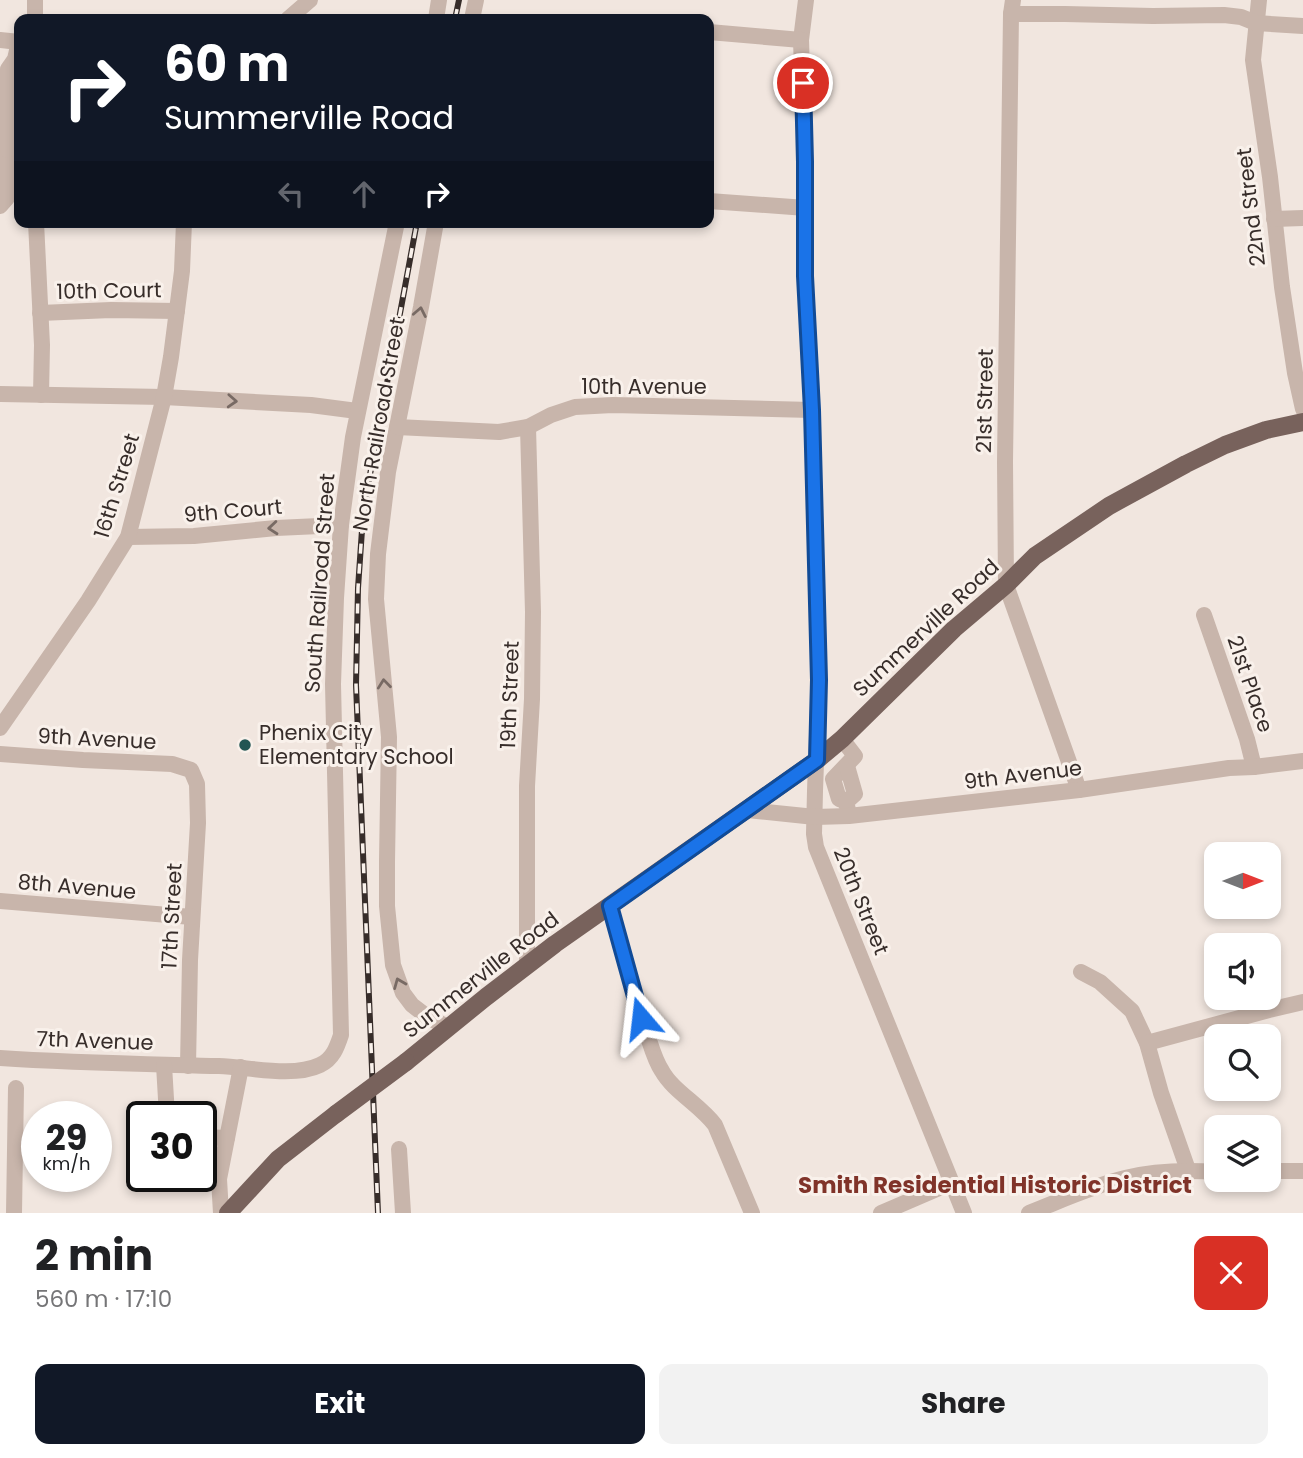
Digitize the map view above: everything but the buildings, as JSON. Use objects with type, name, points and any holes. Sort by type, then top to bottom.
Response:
[{"type":"main road","name":"Summerville Road","points":[[228,1213],[278,1159],[406,1062],[527,965],[817,760],[1035,556],[1109,506],[1185,464],[1266,430],[1303,422]]},
{"type":"street","points":[[294,14],[310,0]]},
{"type":"street","name":"20th Street","points":[[806,0],[802,40],[806,309],[812,410],[819,680],[816,847],[964,1213]]},
{"type":"street","name":"22nd Street","points":[[1259,0],[1253,60],[1282,287],[1303,409]]},
{"type":"street","points":[[1012,7],[1065,14],[1224,15],[1256,23],[1303,26]]},
{"type":"street","name":"21st Street","points":[[1012,7],[1004,462],[1006,585],[1079,790]]},
{"type":"street","points":[[714,32],[802,40]]},
{"type":"street","points":[[0,206],[7,198],[4,150],[8,69],[14,61]]},
{"type":"street","points":[[714,201],[806,208]]},
{"type":"street","points":[[1274,219],[1303,218]]},
{"type":"street","points":[[36,228],[42,345],[41,395]]},
{"type":"street","name":"16th Street","points":[[0,728],[88,601],[128,537],[163,397],[182,271],[184,228]]},
{"type":"street","name":"South Railroad Street","points":[[341,1035],[333,684],[336,598],[341,525],[357,411],[396,228]]},
{"type":"street","name":"North Railroad Street","points":[[435,228],[388,472],[378,554],[376,599],[389,737],[387,862],[390,950],[402,993],[429,1018],[448,1027]]},
{"type":"street","name":"10th Court","points":[[40,313],[177,311]]},
{"type":"street","points":[[0,394],[163,397],[312,405],[357,411]]},
{"type":"street","name":"10th Avenue","points":[[397,427],[499,432],[527,427],[575,407],[600,405],[812,410]]},
{"type":"street","name":"19th Street","points":[[527,427],[533,612],[527,786],[527,965]]},
{"type":"street","name":"9th Court","points":[[128,537],[194,536],[341,525]]},
{"type":"street","name":"21st Place","points":[[1204,615],[1254,767]]},
{"type":"street","points":[[842,739],[855,755],[847,765],[855,794],[847,809]]},
{"type":"street","name":"9th Avenue","points":[[0,754],[172,764],[191,770]]},
{"type":"street","name":"9th Avenue","points":[[747,810],[815,817],[847,809],[1079,790],[1229,768],[1303,761]]},
{"type":"street","name":"17th Street","points":[[188,1066],[192,917],[198,822],[197,784],[191,770]]},
{"type":"street","name":"8th Avenue","points":[[0,901],[192,917]]},
{"type":"street","points":[[610,906],[633,992],[662,1073],[706,1113],[715,1125],[752,1213]]},
{"type":"street","points":[[1080,972],[1100,982],[1132,1011],[1147,1043],[1188,1170]]},
{"type":"street","points":[[1147,1043],[1303,1002]]},
{"type":"street","name":"7th Avenue","points":[[0,1058],[292,1071],[322,1064],[335,1052],[341,1035]]},
{"type":"street","points":[[163,1065],[166,1101]]},
{"type":"street","points":[[220,1213],[219,1179],[241,1067]]},
{"type":"street","points":[[14,1213],[7,1158],[16,1088]]},
{"type":"street","points":[[217,1138],[227,1138]]},
{"type":"street","points":[[400,1149],[403,1213]]},
{"type":"street","points":[[1029,1213],[1127,1178],[1188,1170],[1204,1171]]},
{"type":"street","points":[[1281,1171],[1303,1171]]},
{"type":"street","points":[[881,1213],[951,1184]]},
{"type":"railway","points":[[456,14],[459,0]]},
{"type":"railway","points":[[378,1213],[356,685],[358,588],[369,480],[416,228]]},
{"type":"place","name":"Phenix City Elementary School","points":[[245,745]]},
{"type":"district","name":"Smith Residential Historic District","points":[[995,1185]]},
{"type":"route","points":[[641,1018],[610,906],[817,760],[819,680],[812,410],[805,276],[803,83]]}]
